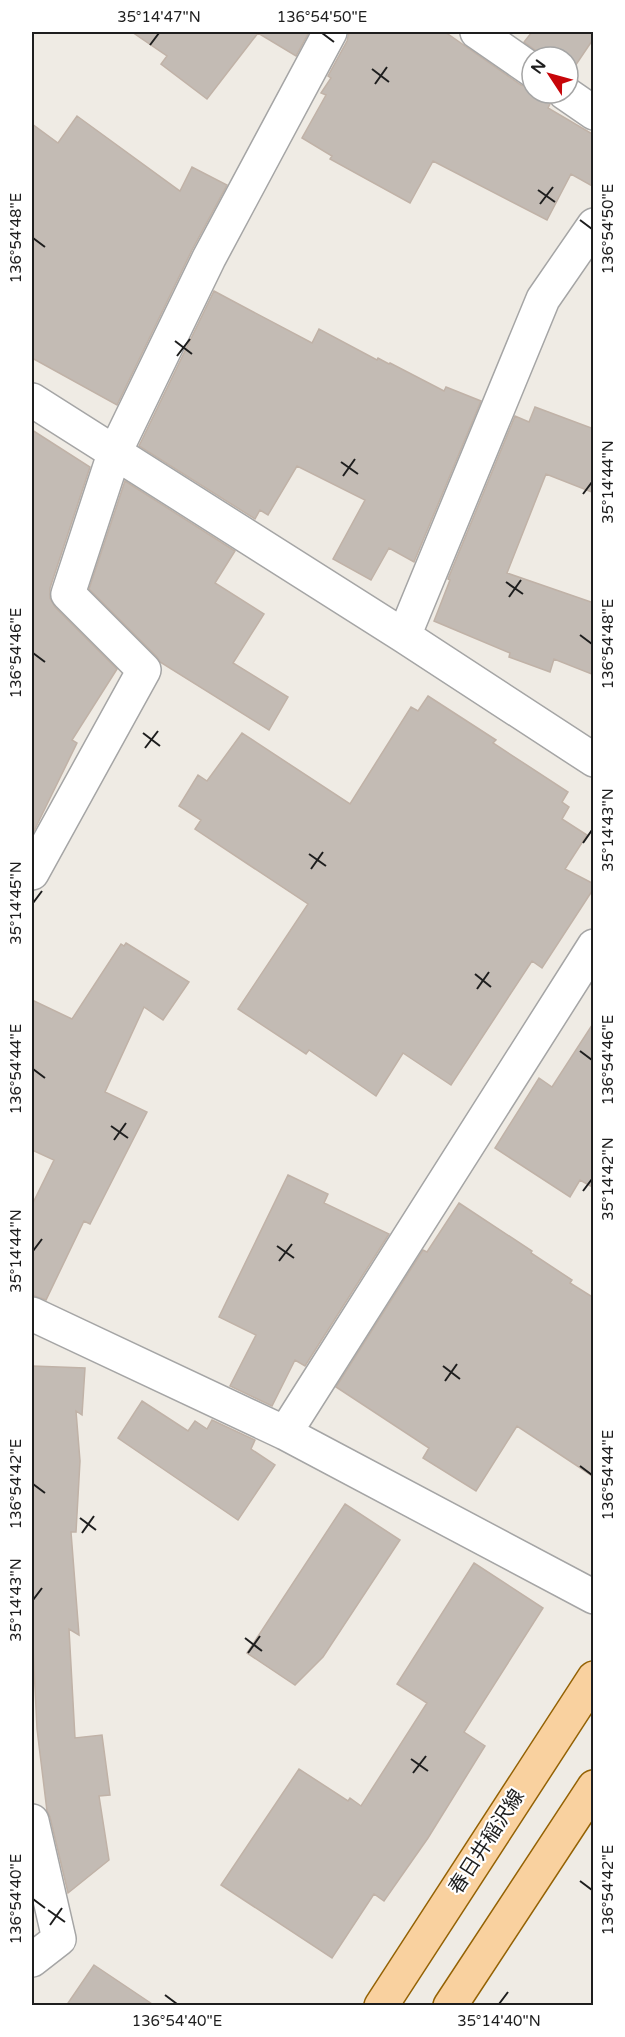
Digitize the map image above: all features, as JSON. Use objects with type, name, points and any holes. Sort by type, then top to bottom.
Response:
[{"type":"main road","name":"春日井稲沢線","points":[[381,2006],[594,1678]]},
{"type":"main road","points":[[450,2006],[594,1787]]},
{"type":"street","points":[[32,873],[144,670],[68,594],[114,454],[209,258],[330,32]]},
{"type":"street","points":[[477,32],[520,62]]},
{"type":"street","points":[[580,103],[594,113]]},
{"type":"street","points":[[404,636],[543,299],[594,225]]},
{"type":"street","points":[[32,400],[404,636],[594,760]]},
{"type":"street","points":[[285,1433],[594,946]]},
{"type":"street","points":[[32,1314],[285,1433],[594,1597]]},
{"type":"street","points":[[32,1821],[59,1939],[32,1960]]},
{"type":"building","points":[[132,32],[309,32],[296,56],[258,33],[207,99],[161,64],[167,56]]},
{"type":"building","points":[[349,32],[445,32],[520,84],[520,105],[550,105],[548,108],[594,135],[594,187],[571,174],[547,220],[433,161],[410,203],[330,159],[332,156],[302,138],[326,95],[321,93],[331,78],[328,76],[347,41]]},
{"type":"building","points":[[532,32],[594,32],[594,38],[580,59],[580,45],[528,45],[524,42]]},
{"type":"building","points":[[77,116],[180,191],[192,167],[227,185],[192,250],[117,405],[32,358],[32,124],[58,143]]},
{"type":"building","points":[[214,291],[312,343],[319,329],[377,360],[378,358],[390,363],[444,391],[446,387],[481,401],[414,562],[389,548],[371,580],[333,559],[365,500],[297,466],[268,515],[260,510],[255,519],[139,446]]},
{"type":"building","points":[[535,407],[594,429],[594,493],[546,474],[507,573],[594,603],[594,675],[554,659],[550,672],[509,657],[510,653],[434,621],[450,580],[448,579],[515,416],[529,422]]},
{"type":"building","points":[[32,430],[90,467],[50,588],[50,598],[55,607],[117,669],[72,740],[77,743],[32,835]]},
{"type":"building","points":[[125,481],[235,551],[215,583],[264,614],[233,663],[288,697],[269,730],[160,662],[89,589]]},
{"type":"building","points":[[428,696],[496,740],[493,743],[568,792],[562,802],[569,807],[562,819],[587,835],[565,869],[594,884],[594,888],[542,968],[532,961],[451,1085],[403,1053],[376,1096],[309,1050],[306,1054],[238,1009],[308,904],[195,829],[201,820],[179,806],[198,775],[207,781],[242,733],[350,804],[411,707],[418,711]]},
{"type":"building","points":[[126,943],[189,982],[163,1020],[144,1007],[105,1092],[147,1112],[90,1224],[84,1221],[46,1300],[32,1295],[32,1205],[54,1160],[32,1150],[32,1000],[72,1019],[121,944],[124,946]]},
{"type":"building","points":[[594,1022],[594,1188],[580,1180],[570,1197],[495,1148],[539,1078],[552,1087]]},
{"type":"building","points":[[288,1175],[328,1194],[324,1203],[389,1234],[305,1366],[295,1360],[272,1406],[230,1386],[256,1335],[219,1317]]},
{"type":"building","points":[[459,1203],[532,1251],[531,1253],[572,1280],[570,1283],[594,1298],[594,1477],[517,1426],[476,1491],[423,1458],[429,1448],[336,1387],[423,1250],[427,1252]]},
{"type":"building","points":[[32,1366],[85,1368],[82,1415],[76,1411],[80,1461],[76,1532],[71,1532],[79,1635],[69,1629],[75,1738],[102,1735],[110,1795],[99,1796],[109,1860],[68,1893],[47,1811],[37,1729],[32,1627]]},
{"type":"building","points":[[142,1401],[188,1431],[195,1421],[207,1429],[212,1420],[255,1440],[251,1449],[275,1465],[238,1520],[118,1438]]},
{"type":"building","points":[[345,1504],[400,1540],[323,1657],[295,1685],[247,1653]]},
{"type":"building","points":[[474,1563],[543,1608],[464,1732],[485,1746],[428,1838],[384,1901],[374,1894],[332,1958],[221,1885],[299,1769],[348,1801],[350,1798],[361,1806],[427,1703],[397,1684]]},
{"type":"building","points":[[94,1965],[155,2006],[66,2006]]}]
